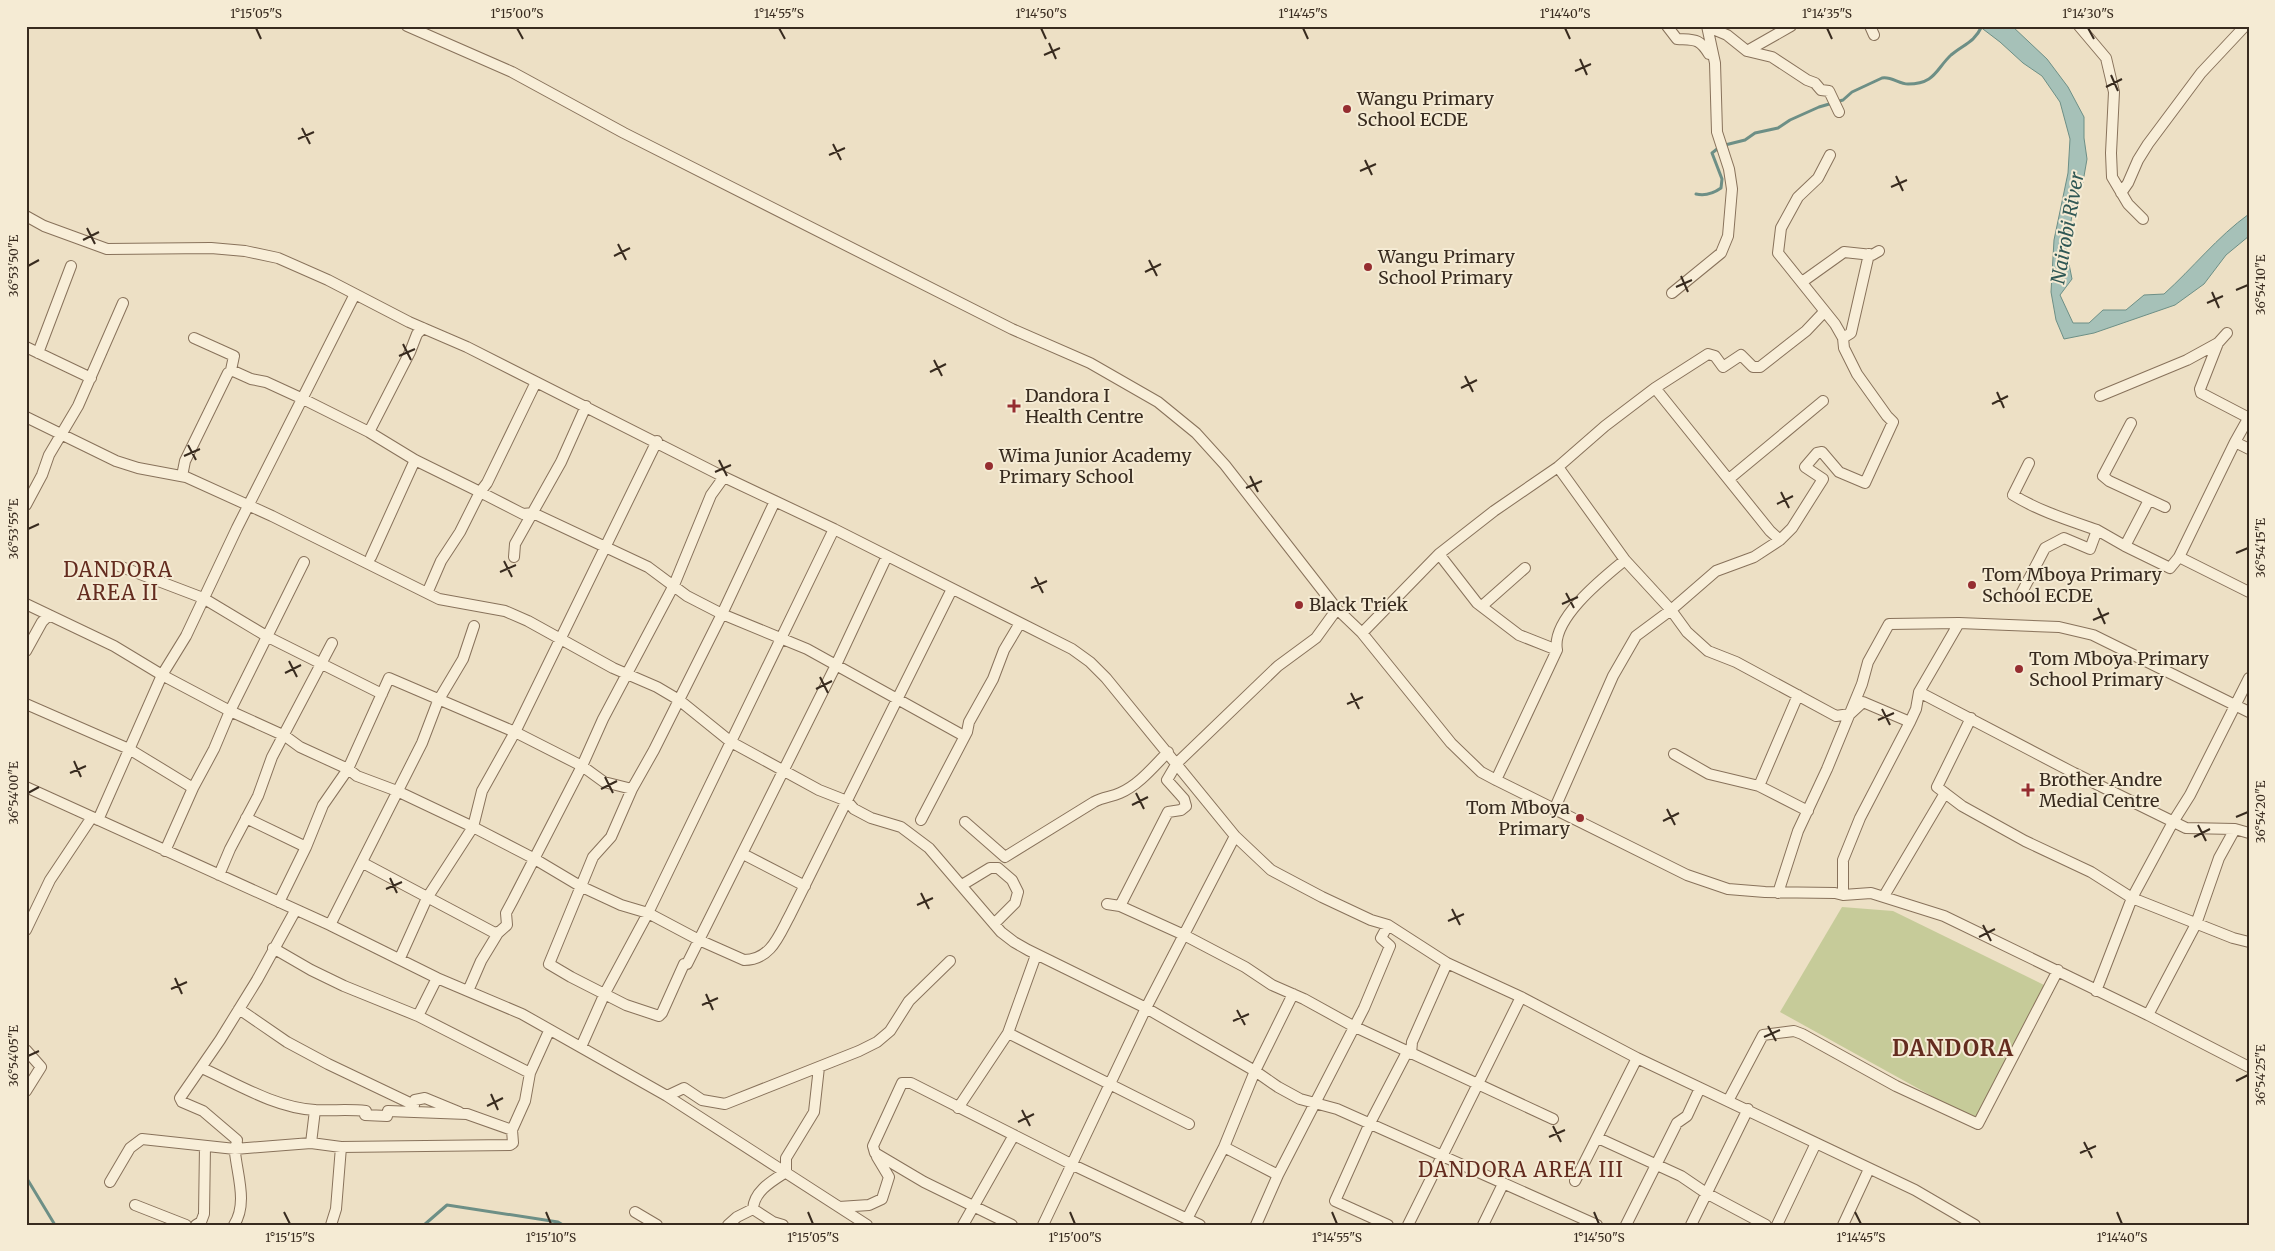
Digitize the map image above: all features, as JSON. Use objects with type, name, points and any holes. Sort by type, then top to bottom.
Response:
[{"type":"street","points":[[407,26],[512,72],[633,138],[1012,329],[1090,364],[1158,402],[1196,433],[1225,465],[1337,609],[1362,634],[1451,743],[1481,772],[1687,875],[1728,889],[1778,893],[1835,893],[1843,895],[1871,893],[1944,916],[2058,970],[2096,991],[2148,1015],[2249,1067]]},
{"type":"street","points":[[1667,26],[1677,39],[1694,40],[1702,43],[1715,63]]},
{"type":"street","points":[[1747,51],[1791,26]]},
{"type":"street","points":[[2079,26],[2106,58],[2114,92],[2111,153],[2112,177],[2136,214],[2143,219]]},
{"type":"street","points":[[2121,193],[2148,144],[2202,73],[2245,26]]},
{"type":"street","points":[[1672,293],[1721,253],[1728,236],[1732,189],[1729,169],[1717,132],[1715,63],[1710,48],[1707,27],[1727,35],[1747,51],[1772,57],[1807,80],[1815,83],[1821,90],[1829,91],[1836,105]]},
{"type":"street","points":[[1554,810],[1612,676],[1636,636],[1671,610],[1716,571],[1754,557],[1780,540],[1792,528],[1823,479],[1805,467],[1817,453],[1822,452],[1840,472],[1865,483],[1893,422],[1886,416],[1856,374],[1844,348],[1843,338],[1835,324],[1778,253],[1781,228],[1798,197],[1818,178],[1830,155]]},
{"type":"street","points":[[26,216],[44,226],[86,243],[107,249],[211,248],[245,251],[278,258],[423,328],[468,347],[657,441],[724,477],[834,529],[1072,649],[1090,662],[1168,752],[1235,836],[1271,870],[1322,897],[1388,926],[1447,963],[1521,997],[1637,1058],[1915,1190],[1973,1224]]},
{"type":"street","points":[[1802,282],[1844,252],[1874,253],[1852,332],[1843,338]]},
{"type":"street","points":[[38,353],[71,266]]},
{"type":"street","points":[[26,930],[50,880],[95,819],[129,750],[162,675],[186,636],[248,506],[356,294]]},
{"type":"street","points":[[26,505],[61,435],[78,406],[123,303]]},
{"type":"street","points":[[1362,634],[1439,554],[1494,511],[1558,467],[1605,426],[1655,388],[1708,354],[1715,356],[1724,367],[1741,355],[1753,367],[1760,367],[1806,331],[1824,312]]},
{"type":"street","points":[[369,432],[410,352],[417,334],[423,328]]},
{"type":"street","points":[[2100,396],[2187,360],[2218,343],[2227,333]]},
{"type":"street","points":[[183,471],[185,461],[228,373],[232,370],[234,356],[194,338]]},
{"type":"street","points":[[2029,463],[2013,495],[2028,504],[2052,514],[2097,530],[2170,568],[2179,557],[2249,418],[2201,393],[2200,389],[2218,343]]},
{"type":"street","points":[[26,347],[90,378]]},
{"type":"street","points":[[232,370],[251,379],[266,382],[303,399],[369,432],[415,460],[523,514],[533,513],[648,567],[687,596],[722,614],[807,649],[964,736]]},
{"type":"street","points":[[428,591],[441,561],[460,532],[480,492],[487,483],[536,382]]},
{"type":"street","points":[[1655,388],[1770,531],[1780,540]]},
{"type":"street","points":[[1729,479],[1823,402]]},
{"type":"street","points":[[514,557],[515,544],[561,462],[586,406]]},
{"type":"street","points":[[26,417],[116,461],[138,468],[186,477],[272,516],[439,599],[505,611],[560,638],[627,675],[657,687],[679,700],[731,742],[819,790],[847,801],[854,809],[871,818],[901,827],[916,836],[962,885],[994,924],[1014,942],[1036,955],[1146,1008],[1256,1071],[1278,1087],[1300,1099],[1338,1109],[1441,1157],[1597,1225]]},
{"type":"street","points":[[2130,424],[2103,476],[2165,507]]},
{"type":"street","points":[[400,958],[427,898],[473,827],[482,791],[515,732],[657,441]]},
{"type":"street","points":[[2236,442],[2249,449]]},
{"type":"street","points":[[371,556],[415,460]]},
{"type":"street","points":[[1558,467],[1625,560],[1671,610],[1687,632],[1708,651],[1736,662],[1836,716],[1850,714],[1863,702],[1910,722]]},
{"type":"street","points":[[468,991],[481,961],[498,933],[507,925],[506,913],[582,766],[603,719],[653,622],[674,586],[711,495],[724,477]]},
{"type":"street","points":[[2126,546],[2149,500]]},
{"type":"street","points":[[775,501],[722,614],[654,750],[632,788],[611,837],[593,857],[550,964],[626,1005],[660,1015],[684,964],[686,964],[699,940],[743,854],[836,666],[887,556]]},
{"type":"street","points":[[581,1047],[605,993],[648,914],[834,529]]},
{"type":"street","points":[[2020,596],[2045,548],[2064,538],[2090,549],[2097,530]]},
{"type":"street","points":[[1439,554],[1477,604],[1519,635],[1557,650]]},
{"type":"street","points":[[2179,557],[2249,592]]},
{"type":"street","points":[[1496,780],[1557,650],[1556,641],[1575,604],[1625,560]]},
{"type":"street","points":[[165,851],[230,711],[304,562]]},
{"type":"street","points":[[119,566],[203,598],[268,637],[382,694]]},
{"type":"street","points":[[1482,606],[1525,568]]},
{"type":"street","points":[[26,604],[114,646],[162,675],[230,711],[285,736],[300,746],[348,769],[357,776],[398,791],[534,858],[580,886],[620,905],[648,914],[744,960],[758,958],[771,948],[805,886],[952,589]]},
{"type":"street","points":[[1120,906],[1168,812],[1181,810],[1186,806],[1184,800],[1167,780],[1177,763],[1278,666],[1316,638],[1337,609]]},
{"type":"street","points":[[26,651],[42,622],[49,615]]},
{"type":"street","points":[[921,820],[964,736],[969,722],[993,679],[1004,650],[1020,623]]},
{"type":"street","points":[[1778,893],[1798,831],[1850,714],[1862,684],[1868,662],[1889,624],[1960,623],[2059,627],[2093,635],[2249,712]]},
{"type":"street","points":[[1843,895],[1843,860],[1860,818],[1910,722],[1916,709],[1919,692],[1960,623]]},
{"type":"street","points":[[330,925],[422,743],[438,701],[463,659],[474,626]]},
{"type":"street","points":[[220,875],[230,849],[258,796],[272,756],[285,736],[332,643]]},
{"type":"street","points":[[279,902],[306,847],[323,805],[348,769],[389,678],[438,701],[515,732],[582,766],[604,782],[632,788]]},
{"type":"street","points":[[2096,991],[2132,898],[2173,822],[2190,796],[2249,678]]},
{"type":"street","points":[[1919,692],[2186,828],[2235,829],[2249,833]]},
{"type":"street","points":[[1759,786],[1798,695]]},
{"type":"street","points":[[26,704],[129,750],[193,788]]},
{"type":"street","points":[[1971,718],[1937,787],[1962,806],[2025,841],[2091,872],[2132,898],[2196,924],[2249,942]]},
{"type":"street","points":[[965,822],[1005,857],[1105,796],[1120,793],[1136,782],[1168,752]]},
{"type":"street","points":[[1674,754],[1709,774],[1759,786],[1808,811]]},
{"type":"street","points":[[26,787],[295,911],[330,925],[437,978],[522,1014],[549,1031],[667,1096],[867,1225]]},
{"type":"street","points":[[1884,896],[1945,793]]},
{"type":"street","points":[[246,818],[306,847]]},
{"type":"street","points":[[2148,1015],[2196,924],[2219,858],[2235,829]]},
{"type":"street","points":[[1043,1225],[1146,1008],[1235,836]]},
{"type":"street","points":[[743,854],[805,886]]},
{"type":"street","points":[[363,863],[427,898],[498,933]]},
{"type":"street","points":[[962,885],[990,868],[998,868],[1012,880],[1018,892],[1015,903],[994,924]]},
{"type":"street","points":[[1107,904],[1120,906],[1184,935],[1245,967],[1272,985],[1354,1026],[1553,1119]]},
{"type":"street","points":[[234,1225],[240,1209],[240,1178],[235,1149],[236,1139],[203,1111],[180,1100],[182,1094],[202,1068],[257,980],[295,911]]},
{"type":"street","points":[[1256,1225],[1278,1175],[1364,1008],[1390,946],[1381,938],[1388,926]]},
{"type":"street","points":[[273,948],[344,986],[418,1016],[530,1073]]},
{"type":"street","points":[[958,1108],[1008,1033],[1036,955]]},
{"type":"street","points":[[667,1096],[684,1088],[702,1100],[725,1104],[865,1048],[890,1031],[910,1001],[950,962]]},
{"type":"street","points":[[1388,1225],[1335,1201],[1370,1123],[1409,1053],[1412,1042],[1447,963]]},
{"type":"street","points":[[1728,1101],[1763,1035],[1794,1031],[1896,1086],[1978,1124],[2058,970]]},
{"type":"street","points":[[418,1016],[437,978]]},
{"type":"street","points":[[1187,1219],[1224,1147],[1256,1071],[1293,994]]},
{"type":"street","points":[[1408,1225],[1521,997]]},
{"type":"street","points":[[238,1009],[287,1042],[414,1108]]},
{"type":"street","points":[[110,1182],[130,1148],[142,1139],[235,1149],[312,1143],[341,1147],[507,1146],[513,1143],[512,1130],[525,1101],[530,1073],[549,1031]]},
{"type":"street","points":[[1008,1033],[1189,1124]]},
{"type":"street","points":[[26,1050],[41,1067],[26,1091]]},
{"type":"street","points":[[1575,1181],[1637,1058]]},
{"type":"street","points":[[786,1172],[786,1158],[814,1112],[820,1067]]},
{"type":"street","points":[[202,1068],[278,1102],[315,1110],[349,1109],[366,1111],[365,1115],[387,1116],[388,1111],[414,1108],[467,1114],[512,1130]]},
{"type":"street","points":[[839,1207],[870,1205],[882,1199],[890,1177],[873,1148],[904,1081],[1073,1165],[1200,1225]]},
{"type":"street","points":[[1626,1225],[1677,1123],[1686,1116],[1700,1088]]},
{"type":"street","points":[[312,1143],[315,1110]]},
{"type":"street","points":[[1691,1225],[1748,1110]]},
{"type":"street","points":[[963,1225],[1014,1135]]},
{"type":"street","points":[[1598,1138],[1680,1176],[1706,1193],[1766,1225]]},
{"type":"street","points":[[1777,1225],[1816,1143]]},
{"type":"street","points":[[196,1225],[201,1222],[204,1214],[205,1146]]},
{"type":"street","points":[[331,1225],[336,1209],[341,1147]]},
{"type":"street","points":[[1224,1147],[1278,1175]]},
{"type":"street","points":[[875,1153],[910,1174],[1012,1225]]},
{"type":"street","points":[[1843,1225],[1869,1169]]},
{"type":"street","points":[[753,1210],[753,1202],[764,1186],[786,1172]]},
{"type":"street","points":[[1483,1225],[1503,1184]]},
{"type":"street","points":[[135,1205],[186,1225]]},
{"type":"street","points":[[728,1225],[737,1217],[753,1210]]},
{"type":"street","points":[[753,1210],[773,1222],[783,1225]]},
{"type":"street","points":[[635,1212],[657,1225]]},
{"type":"green space","points":[[1842,907],[1893,911],[2044,985],[1975,1120],[1780,1012]]},
{"type":"water","name":"Nairobi River","points":[[1979,26],[2012,26],[2047,59],[2068,87],[2084,117],[2087,159],[2083,182],[2075,199],[2066,249],[2072,279],[2060,295],[2073,323],[2089,323],[2103,310],[2126,310],[2144,295],[2164,294],[2226,233],[2249,214],[2249,236],[2226,255],[2204,284],[2175,305],[2094,333],[2064,339],[2056,320],[2051,292],[2054,240],[2068,173],[2070,139],[2060,102],[2042,76],[2023,63]]},
{"type":"waterway","points":[[1696,194],[1709,194],[1721,188],[1722,179],[1712,153],[1721,146],[1745,140],[1755,133],[1778,128],[1790,120],[1819,107],[1843,100],[1852,92],[1882,78],[1889,78],[1908,84],[1930,79],[1951,55],[1972,40],[1982,26]]},
{"type":"waterway","points":[[26,1177],[55,1225]]},
{"type":"waterway","points":[[424,1225],[447,1205],[558,1222],[563,1225]]},
{"type":"place","name":"Wangu Primary School ECDE","points":[[1347,109]]},
{"type":"place","name":"Wangu Primary School Primary","points":[[1368,267]]},
{"type":"place","name":"Dandora I Health Centre","points":[[1014,406]]},
{"type":"place","name":"Wima Junior Academy Primary School","points":[[989,466]]},
{"type":"place","name":"Tom Mboya Primary School ECDE","points":[[1972,585]]},
{"type":"place","name":"Black Triek","points":[[1299,605]]},
{"type":"place","name":"Tom Mboya Primary School Primary","points":[[2019,669]]},
{"type":"place","name":"Brother Andre Medial Centre","points":[[2028,790]]},
{"type":"place","name":"Tom Mboya Primary","points":[[1580,818]]},
{"type":"district","name":"DANDORA AREA II","points":[[118,582]]},
{"type":"district","name":"DANDORA","points":[[1953,1048]]},
{"type":"district","name":"DANDORA AREA III","points":[[1521,1170]]}]
